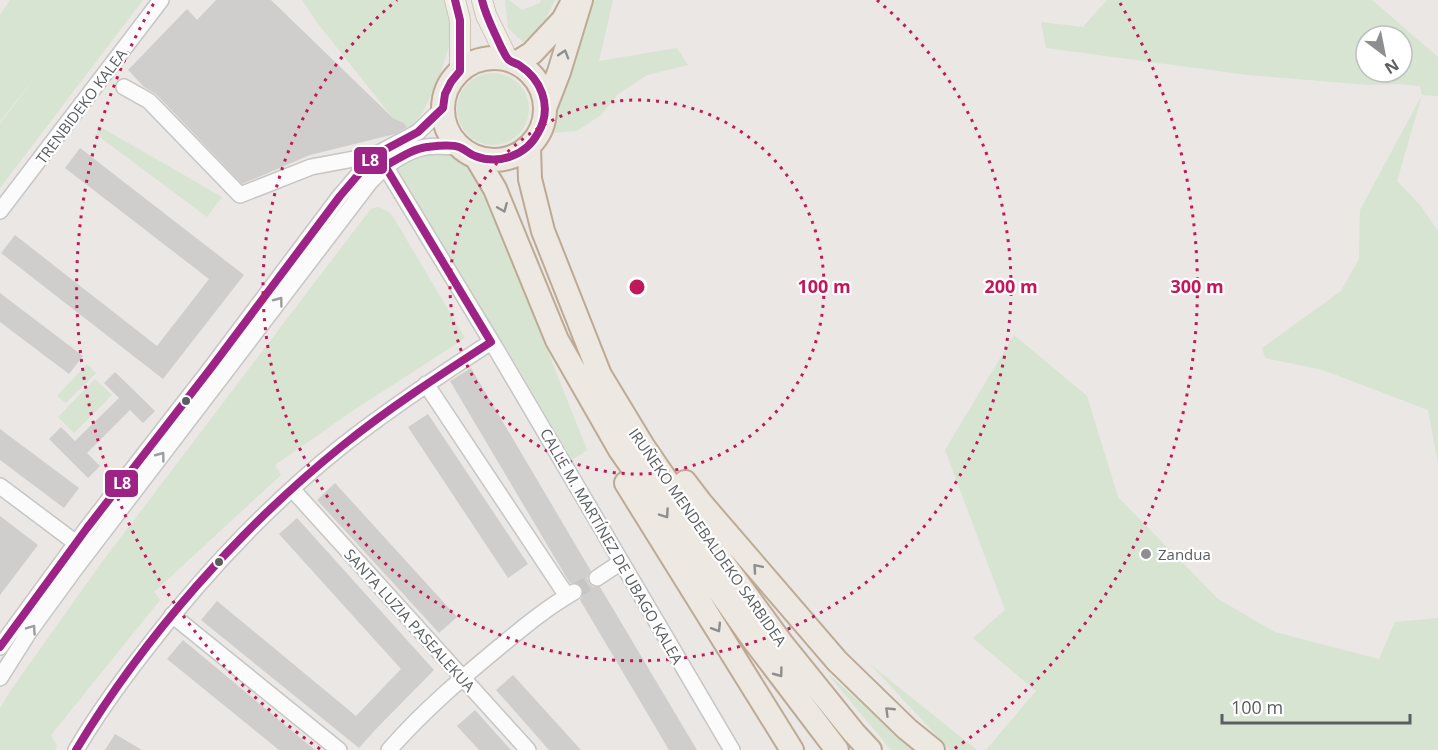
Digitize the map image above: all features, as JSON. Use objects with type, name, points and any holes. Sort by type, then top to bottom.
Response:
[{"type":"highway","points":[[512,62],[532,53],[563,20],[573,0]]},
{"type":"highway","points":[[545,108],[559,72],[581,0]]},
{"type":"highway","points":[[467,152],[489,160],[504,159],[517,155],[529,147],[538,136],[544,122],[545,108],[543,94],[537,81],[529,72],[512,62],[491,58],[475,62],[460,71],[445,94],[443,108],[447,129],[495,189],[557,340],[567,381],[602,445],[794,750]]},
{"type":"highway","points":[[529,147],[530,179],[543,231],[573,307],[607,370],[646,433],[701,504],[837,661],[933,750]]},
{"type":"highway","name":"IRUÑEKO MENDEBALDEKO SARBIDEA","points":[[573,307],[600,375],[643,446],[721,560],[783,645],[854,734],[870,750]]},
{"type":"highway","name":"IRUÑEKO MENDEBALDEKO SARBIDEA","points":[[557,340],[620,450],[752,638],[837,750]]},
{"type":"main road","points":[[455,0],[460,21],[460,71]]},
{"type":"main road","points":[[483,0],[486,15],[512,62]]},
{"type":"street","name":"TRENBIDEKO KALEA","points":[[0,211],[161,0]]},
{"type":"street","name":"TRENBIDEKO KALEA","points":[[124,87],[149,101],[240,195],[311,167],[380,161]]},
{"type":"street","points":[[0,647],[75,543],[211,368],[340,196],[418,132],[443,108]]},
{"type":"street","points":[[0,678],[29,632],[82,561],[363,192],[380,161],[425,147],[467,152]]},
{"type":"street","name":"CALLE M. MARTÍNEZ DE UBAGO KALEA","points":[[380,161],[491,342],[732,750]]},
{"type":"street","points":[[76,750],[114,691],[172,615],[241,538],[292,489],[342,446],[426,384],[491,342]]},
{"type":"street","points":[[389,750],[412,724],[462,677],[538,616],[571,594],[426,384]]},
{"type":"street","points":[[0,486],[75,543]]},
{"type":"street","name":"SANTA LUZIA PASEALEKUA","points":[[292,489],[528,750]]},
{"type":"street","points":[[597,578],[621,562]]},
{"type":"street","points":[[172,615],[339,750]]},
{"type":"green space","points":[[10,0],[143,0],[0,188],[0,124],[43,67],[0,122],[0,15]]},
{"type":"green space","points":[[302,0],[446,0],[452,36],[441,72],[424,110],[410,130],[404,123],[393,118],[319,25]]},
{"type":"green space","points":[[505,0],[509,0],[522,10],[540,3],[541,0],[555,0],[541,28],[523,42],[508,28]]},
{"type":"green space","points":[[593,0],[613,0],[599,61],[677,48],[688,65],[647,75],[618,94],[601,115],[577,131],[551,133]]},
{"type":"green space","points":[[1107,0],[1372,0],[1400,24],[1354,24],[1354,84],[1248,75],[1046,48],[1041,22],[1083,27]]},
{"type":"green space","points":[[1414,36],[1438,57],[1438,96],[1422,95],[1420,86],[1400,84],[1414,84]]},
{"type":"green space","points":[[493,73],[513,79],[523,89],[529,109],[523,129],[513,139],[493,145],[473,139],[463,129],[457,109],[463,89],[473,79]]},
{"type":"green space","points":[[1422,95],[1397,181],[1420,205],[1438,231],[1438,464],[1428,410],[1323,370],[1265,358],[1262,348],[1341,291],[1359,259],[1360,210]]},
{"type":"green space","points":[[97,125],[222,197],[207,217],[97,135]]},
{"type":"green space","points":[[459,147],[491,208],[587,450],[572,460],[507,349],[404,198],[385,166],[402,156]]},
{"type":"green space","points":[[377,207],[392,215],[465,338],[351,412],[275,465],[281,475],[154,592],[160,600],[51,735],[57,746],[55,750],[0,750],[0,708],[11,690],[99,566],[371,209]]},
{"type":"green space","points":[[1014,335],[1087,396],[1118,497],[1218,599],[1275,632],[1379,659],[1395,622],[1438,618],[1438,750],[986,750],[1036,691],[973,638],[1005,610],[945,450]]},
{"type":"green space","points":[[87,364],[96,373],[66,403],[57,396]]},
{"type":"green space","points":[[95,379],[112,395],[74,433],[58,417]]},
{"type":"green space","points":[[871,665],[977,750],[950,750]]},
{"type":"green space","points":[[827,673],[915,750],[891,750]]},
{"type":"building","points":[[216,0],[271,0],[393,118],[407,127],[395,134],[310,155],[242,184],[156,94],[144,87],[128,70],[187,9],[197,20]]},
{"type":"building","points":[[80,148],[244,275],[163,379],[1,253],[15,235],[157,346],[209,279],[65,168]]},
{"type":"building","points":[[0,293],[83,356],[69,374],[0,322]]},
{"type":"building","points":[[471,368],[591,571],[587,578],[589,583],[593,587],[600,587],[697,750],[669,750],[580,600],[584,592],[583,588],[578,583],[570,583],[568,580],[450,381]]},
{"type":"building","points":[[115,372],[155,411],[143,423],[130,410],[87,453],[100,466],[88,478],[49,439],[61,427],[75,441],[119,398],[104,383]]},
{"type":"building","points":[[428,414],[528,564],[508,578],[408,427]]},
{"type":"building","points":[[0,429],[79,488],[64,508],[0,460]]},
{"type":"building","points":[[335,483],[457,617],[439,633],[317,500]]},
{"type":"building","points":[[0,516],[38,545],[0,595]]},
{"type":"building","points":[[297,518],[434,670],[359,748],[201,620],[217,601],[356,716],[401,669],[279,534]]},
{"type":"building","points":[[183,640],[315,750],[279,750],[167,659]]},
{"type":"building","points":[[513,675],[581,750],[549,750],[496,690]]},
{"type":"building","points":[[475,710],[511,750],[479,750],[457,726]]},
{"type":"building","points":[[115,734],[142,750],[105,750]]},
{"type":"tunnel","points":[[574,592],[597,578]]},
{"type":"transit line","name":"L8","points":[[0,647],[87,528],[340,196],[375,155],[418,132],[443,108],[445,94],[460,71],[460,20],[455,0]]},
{"type":"transit line","name":"L8","points":[[76,750],[132,666],[163,626],[196,587],[267,513],[304,478],[360,432],[415,392],[491,342],[385,166],[416,150],[443,146],[459,147],[484,159],[502,159],[526,148],[538,133],[544,119],[544,98],[527,71],[506,56],[482,0]]},
{"type":"place","name":"Zandua","points":[[1146,554]]}]
